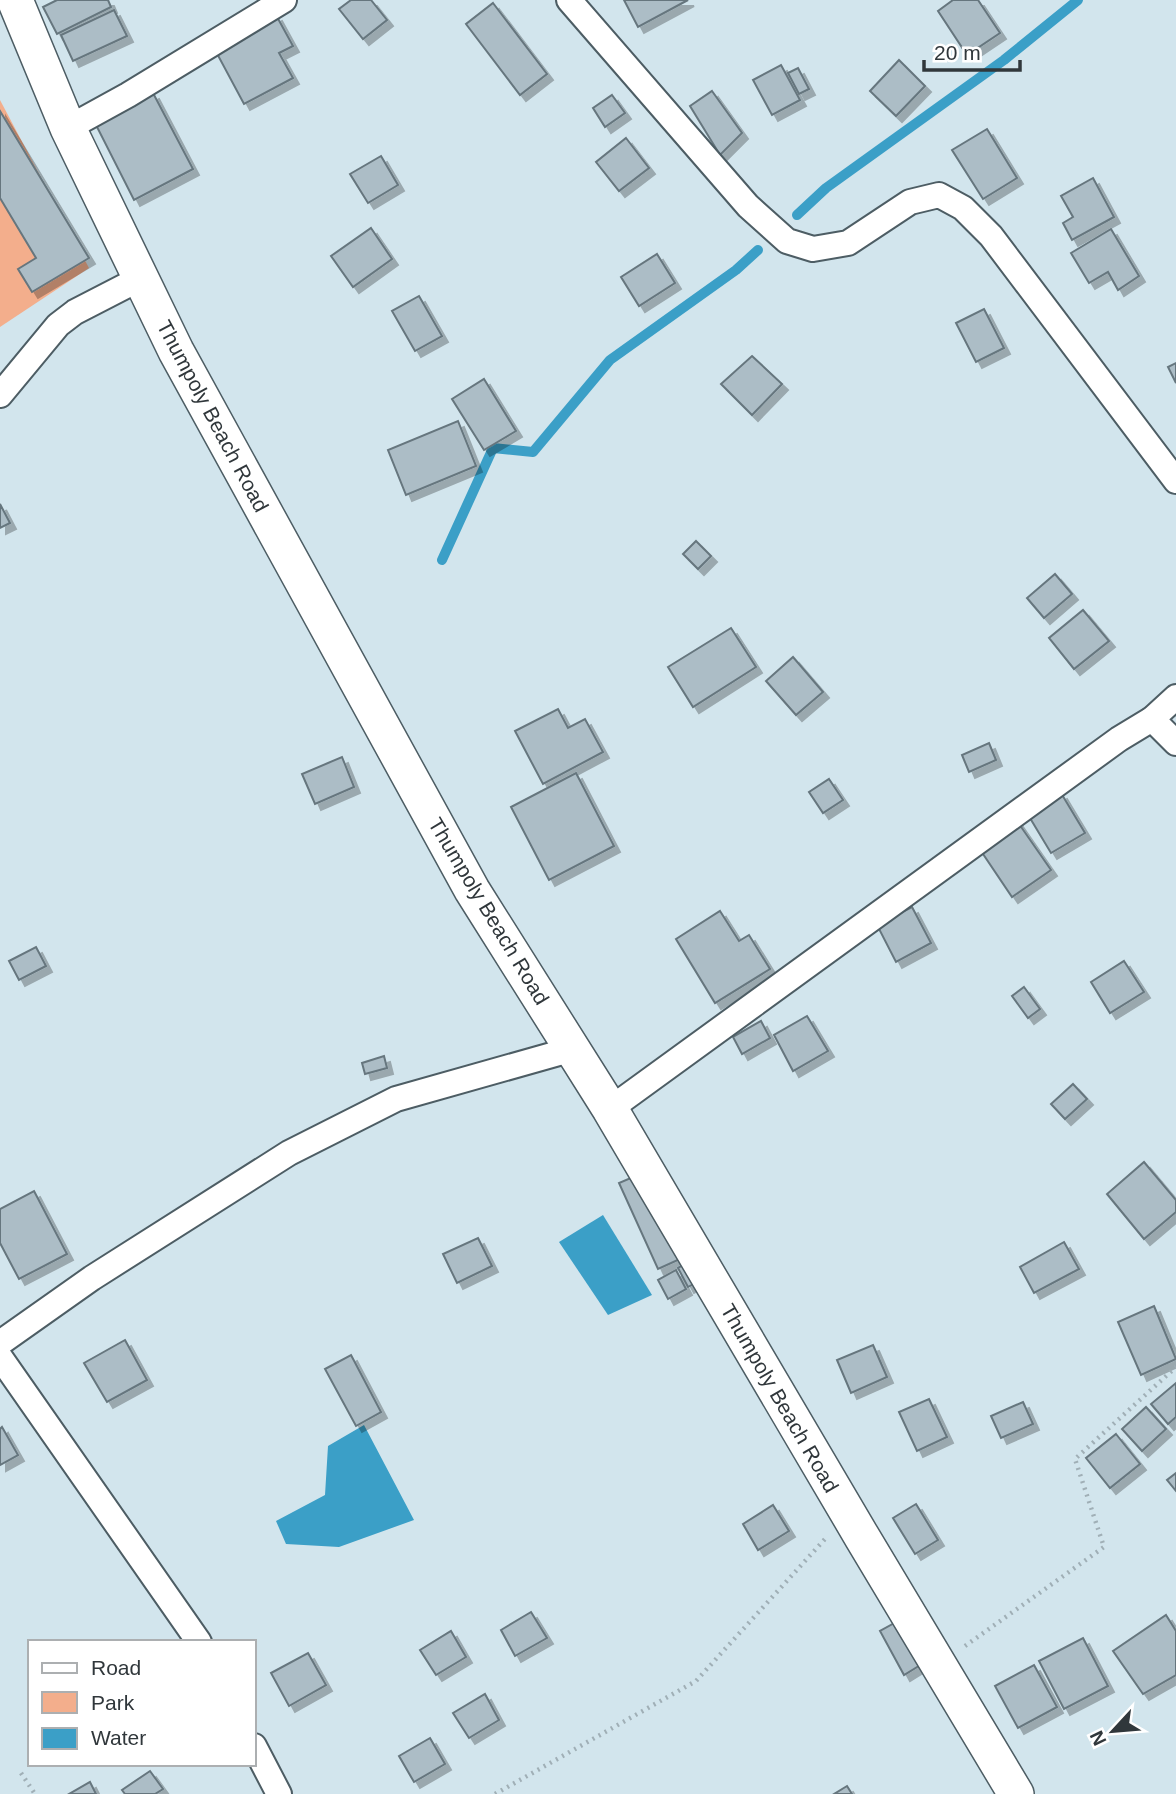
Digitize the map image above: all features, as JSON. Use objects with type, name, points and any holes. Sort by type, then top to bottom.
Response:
[{"type":"main road","name":"Thumpoly Beach Road","points":[[15,0],[68,128],[176,351],[472,890],[610,1110],[1016,1794]]},
{"type":"street","points":[[68,128],[128,95],[284,0]]},
{"type":"street","points":[[569,0],[748,206],[787,241],[813,249],[848,243],[910,202],[939,195],[963,208],[991,236],[1176,481]]},
{"type":"street","points":[[0,395],[58,325],[75,312],[141,278]]},
{"type":"street","points":[[610,1110],[1119,739],[1152,719],[1176,697]]},
{"type":"street","points":[[1152,719],[1176,743]]},
{"type":"street","points":[[0,1343],[92,1278],[289,1153],[396,1099],[573,1049]]},
{"type":"street","points":[[0,1357],[198,1640]]},
{"type":"street","points":[[256,1750],[279,1794]]},
{"type":"path","points":[[939,1664],[1104,1547],[1075,1459],[1176,1367]]},
{"type":"path","points":[[495,1794],[696,1681],[848,1514]]},
{"type":"path","points":[[21,1773],[35,1794]]},
{"type":"green space","points":[[0,100],[89,268],[0,327]]},
{"type":"water","points":[[603,1215],[652,1295],[608,1315],[559,1242]]},
{"type":"water","points":[[364,1425],[414,1520],[339,1547],[286,1544],[276,1521],[325,1495],[328,1446]]},
{"type":"building","points":[[57,0],[108,0],[111,7],[57,34],[43,7]]},
{"type":"building","points":[[351,0],[371,0],[387,20],[363,39],[339,9]]},
{"type":"building","points":[[624,0],[688,0],[638,27]]},
{"type":"building","points":[[953,0],[978,0],[1000,33],[967,55],[938,11]]},
{"type":"building","points":[[493,3],[547,74],[520,95],[466,24]]},
{"type":"building","points":[[114,10],[127,36],[73,61],[61,35]]},
{"type":"building","points":[[276,15],[293,46],[279,53],[293,78],[244,104],[214,48]]},
{"type":"building","points":[[899,60],[925,86],[896,116],[870,91]]},
{"type":"building","points":[[781,65],[800,100],[772,115],[753,80]]},
{"type":"building","points":[[798,68],[809,89],[799,94],[788,73]]},
{"type":"building","points":[[712,91],[742,133],[720,155],[690,106]]},
{"type":"building","points":[[153,93],[193,169],[134,200],[95,123]]},
{"type":"building","points":[[612,95],[625,113],[605,127],[593,108]]},
{"type":"building","points":[[0,111],[89,258],[32,292],[18,269],[36,258],[0,198]]},
{"type":"building","points":[[987,129],[1017,178],[983,199],[952,150]]},
{"type":"building","points":[[626,138],[649,168],[619,191],[596,162]]},
{"type":"building","points":[[381,156],[398,185],[368,203],[350,174]]},
{"type":"building","points":[[1093,178],[1114,217],[1072,240],[1063,223],[1073,217],[1061,196]]},
{"type":"building","points":[[371,228],[392,259],[353,287],[331,256]]},
{"type":"building","points":[[1111,229],[1139,276],[1118,290],[1108,272],[1089,283],[1071,253]]},
{"type":"building","points":[[657,254],[675,283],[639,306],[621,277]]},
{"type":"building","points":[[419,296],[442,336],[415,351],[392,311]]},
{"type":"building","points":[[984,309],[1004,348],[976,362],[956,323]]},
{"type":"building","points":[[752,356],[782,384],[752,415],[721,384]]},
{"type":"building","points":[[1176,363],[1176,383],[1168,367]]},
{"type":"building","points":[[484,379],[516,431],[484,450],[452,399]]},
{"type":"building","points":[[458,421],[476,466],[406,495],[388,450]]},
{"type":"building","points":[[0,504],[10,523],[0,528]]},
{"type":"building","points":[[696,541],[711,556],[698,569],[683,554]]},
{"type":"building","points":[[1055,574],[1072,594],[1044,618],[1027,598]]},
{"type":"building","points":[[1083,610],[1109,641],[1074,669],[1049,638]]},
{"type":"building","points":[[731,628],[756,667],[693,707],[668,667]]},
{"type":"building","points":[[793,657],[823,692],[796,715],[766,681]]},
{"type":"building","points":[[558,709],[568,728],[585,719],[603,752],[543,784],[515,731]]},
{"type":"building","points":[[989,743],[996,760],[969,772],[962,755]]},
{"type":"building","points":[[342,757],[354,787],[315,804],[302,774]]},
{"type":"building","points":[[576,773],[614,846],[549,880],[511,807]]},
{"type":"building","points":[[829,779],[843,800],[823,813],[809,792]]},
{"type":"building","points":[[1061,793],[1085,833],[1051,853],[1027,813]]},
{"type":"building","points":[[1017,821],[1051,870],[1012,897],[979,848]]},
{"type":"building","points":[[912,907],[931,943],[896,962],[877,925]]},
{"type":"building","points":[[720,911],[739,941],[749,935],[770,969],[715,1003],[676,939]]},
{"type":"building","points":[[36,947],[46,966],[19,980],[9,961]]},
{"type":"building","points":[[1124,961],[1144,992],[1110,1013],[1091,982]]},
{"type":"building","points":[[1024,987],[1040,1009],[1028,1018],[1012,996]]},
{"type":"building","points":[[807,1016],[828,1051],[793,1071],[774,1035]]},
{"type":"building","points":[[761,1021],[770,1038],[742,1054],[733,1037]]},
{"type":"building","points":[[384,1056],[387,1068],[365,1074],[362,1063]]},
{"type":"building","points":[[1073,1084],[1087,1099],[1065,1119],[1051,1104]]},
{"type":"building","points":[[1144,1162],[1176,1200],[1176,1212],[1144,1239],[1107,1194]]},
{"type":"building","points":[[640,1174],[680,1259],[658,1269],[619,1183]]},
{"type":"building","points":[[34,1191],[67,1254],[19,1279],[0,1243],[0,1209]]},
{"type":"building","points":[[478,1238],[492,1266],[457,1283],[443,1254]]},
{"type":"building","points":[[1064,1242],[1079,1269],[1034,1293],[1020,1267]]},
{"type":"building","points":[[696,1258],[706,1277],[688,1287],[678,1268]]},
{"type":"building","points":[[676,1270],[686,1289],[668,1299],[658,1280]]},
{"type":"building","points":[[1154,1306],[1176,1359],[1141,1375],[1118,1322]]},
{"type":"building","points":[[125,1340],[147,1380],[107,1402],[84,1363]]},
{"type":"building","points":[[873,1345],[887,1377],[851,1393],[837,1360]]},
{"type":"building","points":[[351,1355],[381,1412],[356,1426],[325,1369]]},
{"type":"building","points":[[1176,1383],[1176,1417],[1168,1424],[1151,1404]]},
{"type":"building","points":[[929,1399],[947,1437],[917,1451],[899,1412]]},
{"type":"building","points":[[1023,1402],[1033,1424],[1001,1438],[991,1416]]},
{"type":"building","points":[[1146,1407],[1166,1429],[1142,1451],[1122,1429]]},
{"type":"building","points":[[2,1427],[18,1455],[0,1465],[0,1429]]},
{"type":"building","points":[[1116,1434],[1140,1464],[1110,1488],[1086,1458]]},
{"type":"building","points":[[1176,1473],[1176,1491],[1167,1480]]},
{"type":"building","points":[[916,1504],[938,1540],[915,1554],[893,1518]]},
{"type":"building","points":[[773,1505],[789,1531],[758,1550],[743,1524]]},
{"type":"building","points":[[531,1612],[547,1638],[515,1656],[501,1630]]},
{"type":"building","points":[[1166,1615],[1176,1631],[1176,1675],[1143,1694],[1113,1651]]},
{"type":"building","points":[[898,1621],[922,1664],[904,1675],[880,1631]]},
{"type":"building","points":[[451,1631],[466,1657],[436,1675],[420,1650]]},
{"type":"building","points":[[1083,1638],[1108,1686],[1064,1709],[1039,1661]]},
{"type":"building","points":[[308,1653],[326,1685],[289,1706],[271,1673]]},
{"type":"building","points":[[1034,1665],[1057,1707],[1018,1728],[995,1686]]},
{"type":"building","points":[[485,1694],[499,1720],[469,1738],[453,1713]]},
{"type":"building","points":[[430,1738],[445,1764],[414,1782],[399,1756]]},
{"type":"building","points":[[150,1771],[163,1789],[155,1794],[125,1794],[122,1790]]},
{"type":"building","points":[[90,1782],[96,1794],[69,1794]]},
{"type":"building","points":[[847,1786],[852,1794],[834,1794]]},
{"type":"waterway","points":[[797,215],[826,188],[1004,60],[1078,0]]},
{"type":"waterway","points":[[442,560],[493,448],[533,452],[610,360],[736,270],[758,250]]}]
